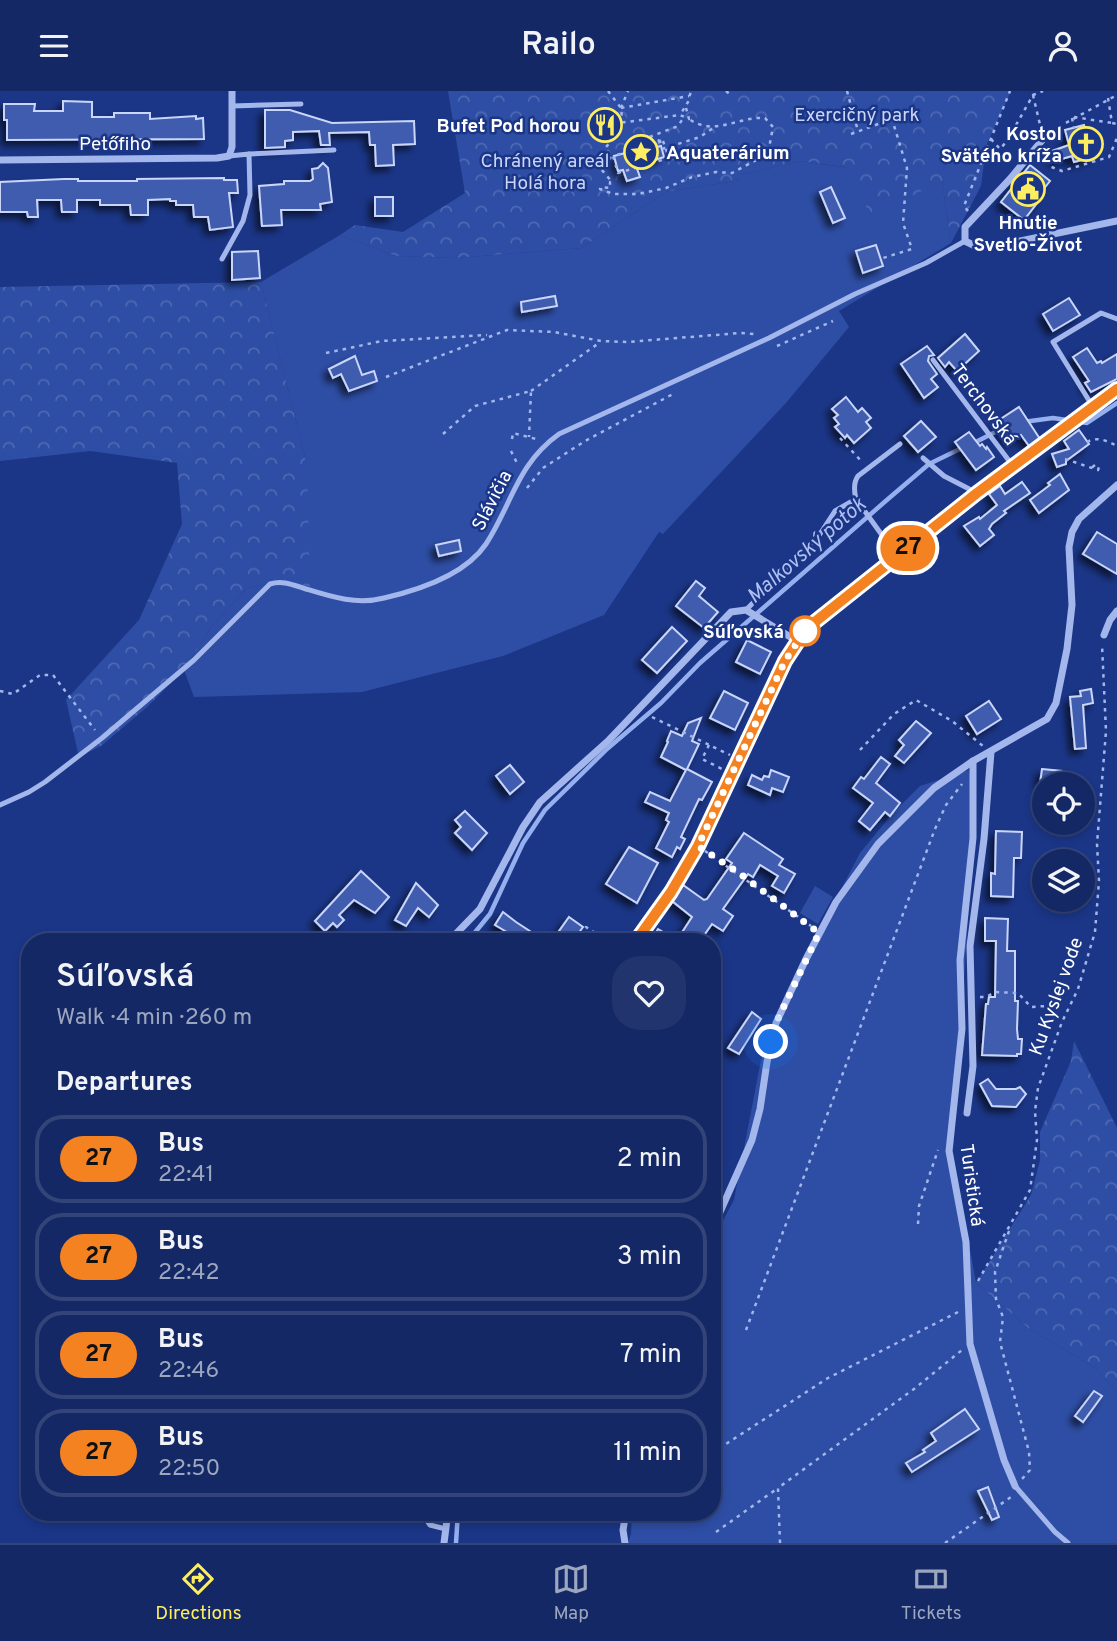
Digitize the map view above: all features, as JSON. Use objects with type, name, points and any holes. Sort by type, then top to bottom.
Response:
[{"type":"street","points":[[229,156],[232,147],[232,91]]},
{"type":"street","points":[[1044,138],[965,227],[965,241],[977,247],[1117,221]]},
{"type":"street","name":"Petőfiho","points":[[0,160],[217,159],[229,156]]},
{"type":"street","name":"Terchovská","points":[[642,933],[671,892],[698,846],[785,661],[806,629],[977,493],[1117,389]]},
{"type":"street","points":[[722,1210],[752,1140],[776,1023],[836,902],[877,844],[934,788],[973,761],[1047,719],[1056,703],[1067,649],[1072,605],[1069,547],[1072,532],[1079,519],[1117,485]]},
{"type":"street","points":[[457,933],[480,909],[523,827],[540,802],[609,740],[731,612],[746,610],[797,641]]},
{"type":"street","points":[[1104,635],[1117,611]]},
{"type":"street","points":[[967,1113],[974,1066],[970,946],[984,839],[991,753]]},
{"type":"street","name":"Turistická","points":[[973,761],[973,838],[960,960],[962,1029],[949,1150],[966,1242],[970,1344],[1004,1460],[1017,1488]]},
{"type":"street","points":[[444,1543],[447,1521]]},
{"type":"street","points":[[624,1521],[625,1543]]},
{"type":"lane","points":[[232,106],[301,104]]},
{"type":"lane","points":[[229,156],[334,151]]},
{"type":"lane","points":[[222,259],[243,221],[250,195],[248,154]]},
{"type":"lane","name":"Slávičia","points":[[0,805],[37,787],[102,739],[194,660],[270,584],[286,582],[352,601],[383,599],[444,577],[468,564],[485,545],[516,482],[539,450],[550,440],[775,336],[855,294],[926,263],[965,241]]},
{"type":"lane","points":[[1093,407],[1053,342],[1101,313],[1117,319]]},
{"type":"lane","name":"Terchovská","points":[[933,360],[1013,466]]},
{"type":"lane","points":[[897,556],[856,499],[855,480],[900,444]]},
{"type":"lane","points":[[923,458],[944,476],[977,493]]},
{"type":"lane","points":[[746,610],[820,534],[835,510],[856,499]]},
{"type":"lane","name":"Turistická","points":[[1017,1488],[1068,1543]]},
{"type":"lane","points":[[427,1521],[430,1525],[446,1529]]},
{"type":"path","points":[[608,91],[621,108]]},
{"type":"path","points":[[622,118],[621,108],[628,91]]},
{"type":"path","points":[[663,141],[647,138],[678,126],[691,91]]},
{"type":"path","points":[[726,91],[732,96]]},
{"type":"path","points":[[847,91],[858,131]]},
{"type":"path","points":[[972,218],[964,206],[1010,91]]},
{"type":"path","points":[[991,139],[999,149],[1007,141],[1033,95],[1043,91]]},
{"type":"path","points":[[1033,95],[1049,166],[1062,171],[1109,157],[1117,138]]},
{"type":"path","points":[[1044,138],[1052,130],[1117,95]]},
{"type":"path","points":[[621,108],[689,96]]},
{"type":"path","points":[[1073,118],[1115,123],[1108,98]]},
{"type":"path","points":[[686,108],[689,119]]},
{"type":"path","points":[[608,110],[611,124],[682,116],[700,126],[713,128]]},
{"type":"path","points":[[619,123],[619,133],[605,148],[612,156],[601,169],[612,182],[611,186],[600,189],[625,195],[656,191],[692,177],[716,172],[732,173],[760,158],[769,148],[774,131],[765,118],[751,117],[713,128],[700,137],[664,148]]},
{"type":"path","points":[[1073,118],[1074,128]]},
{"type":"path","points":[[851,134],[892,119],[907,169],[902,223],[912,249],[883,258]]},
{"type":"path","points":[[663,141],[669,158],[618,173],[613,156],[663,141]]},
{"type":"path","points":[[775,347],[833,321]]},
{"type":"path","points":[[386,377],[507,330],[554,332],[601,341],[627,342],[740,333],[775,336]]},
{"type":"path","points":[[326,353],[382,341],[490,335]]},
{"type":"path","points":[[443,434],[475,406],[531,391],[601,341]]},
{"type":"path","points":[[516,482],[525,491],[543,468],[553,461],[649,405],[683,389]]},
{"type":"path","points":[[529,437],[531,391]]},
{"type":"path","points":[[512,439],[513,433],[550,440]]},
{"type":"path","points":[[840,438],[868,468]]},
{"type":"path","points":[[1087,442],[1101,439],[1117,446]]},
{"type":"path","points":[[511,451],[522,473]]},
{"type":"path","points":[[1065,459],[1090,469]]},
{"type":"path","points":[[483,508],[488,506],[494,528]]},
{"type":"path","name":"Ku Kyslej vode","points":[[968,1294],[984,1273],[1030,1190],[1037,1140],[1035,1111],[1038,1088],[1062,1022],[1079,989],[1095,932],[1099,881],[1097,843],[1106,731],[1102,645],[1104,635]]},
{"type":"path","points":[[0,691],[13,694],[40,674],[53,675],[102,739]]},
{"type":"path","points":[[860,750],[894,714],[916,700],[952,721],[991,753]]},
{"type":"path","points":[[652,717],[739,760]]},
{"type":"path","points":[[709,745],[702,759],[727,772]]},
{"type":"path","points":[[746,1330],[934,829],[946,805],[973,771]]},
{"type":"path","points":[[698,846],[819,933]]},
{"type":"path","points":[[582,933],[586,927],[595,933]]},
{"type":"path","points":[[972,996],[986,997],[995,992],[1018,993],[1031,1007],[1046,1006],[1061,999]]},
{"type":"path","points":[[918,1224],[919,1206],[935,1159],[950,1133]]},
{"type":"path","points":[[945,1543],[1017,1488],[1030,1470],[1029,1452],[1000,1342],[1003,1317],[996,1299],[995,1272],[1011,1225]]},
{"type":"path","points":[[721,1447],[828,1378],[968,1308]]},
{"type":"path","points":[[716,1532],[914,1389],[970,1344]]},
{"type":"path","points":[[778,1489],[780,1543]]},
{"type":"green space","name":"Chránený areál Holá hora","points":[[448,91],[1011,91],[986,146],[981,186],[951,243],[942,181],[871,216],[845,167],[800,161],[741,175],[741,180],[666,192],[581,248],[455,258],[396,256],[340,235],[355,225],[403,232],[465,193]]},
{"type":"green space","points":[[800,161],[942,181],[951,243],[839,311],[849,327],[786,403],[663,534],[659,532],[604,615],[503,656],[362,692],[194,697],[184,670],[211,627],[247,588],[278,582],[307,465],[261,282],[340,235],[396,256],[455,258],[581,248],[666,192],[741,180],[741,175]]},
{"type":"green space","points":[[261,282],[307,465],[310,591],[278,582],[247,588],[211,627],[184,670],[147,707],[101,746],[79,757],[66,700],[139,620],[182,524],[177,463],[90,451],[0,461],[0,287]]},
{"type":"green space","points":[[969,770],[975,809],[953,1152],[976,1283],[1028,1328],[1095,1368],[1117,1391],[1117,1543],[628,1543],[632,1521],[721,1521],[721,1224],[734,1200],[761,1060],[794,979],[860,853],[893,813],[920,786]]},
{"type":"green space","points":[[815,886],[833,897],[818,924],[800,913]]},
{"type":"green space","points":[[1074,1041],[1117,1128],[1117,1391],[1095,1368],[1028,1328],[976,1283],[1031,1195],[1040,1160],[1040,1132],[1071,1061]]},
{"type":"building","points":[[63,101],[92,102],[92,117],[114,117],[114,113],[150,113],[150,119],[196,116],[196,119],[203,118],[204,139],[7,140],[4,104],[35,104],[34,111],[63,111]]},
{"type":"building","points":[[265,110],[290,110],[332,123],[414,121],[415,144],[393,145],[394,165],[376,166],[375,145],[370,145],[369,132],[329,133],[330,145],[321,145],[319,131],[293,132],[293,140],[285,141],[285,147],[265,148]]},
{"type":"building","name":"Kostol Svätého kríža","points":[[1084,125],[1093,157],[1074,162],[1072,156],[1055,161],[1052,151],[1069,145],[1065,130]]},
{"type":"building","points":[[661,146],[664,157],[636,166],[640,177],[627,181],[623,170],[618,171],[614,156]]},
{"type":"building","points":[[323,163],[328,168],[332,202],[320,204],[321,210],[281,210],[282,225],[262,226],[259,186],[284,184],[284,181],[310,181],[313,179],[312,169]]},
{"type":"building","name":"Hnutie Svetlo-Život","points":[[1030,165],[1050,181],[1024,220],[1001,202]]},
{"type":"building","points":[[224,178],[237,180],[238,193],[229,193],[233,227],[210,230],[208,217],[194,217],[193,205],[176,205],[176,201],[170,199],[148,200],[148,215],[131,215],[130,205],[100,205],[100,200],[77,200],[77,212],[62,212],[61,200],[37,200],[38,217],[28,217],[27,212],[0,212],[0,182]]},
{"type":"building","points":[[831,187],[845,218],[833,223],[820,192]]},
{"type":"building","points":[[375,197],[393,197],[393,216],[375,216]]},
{"type":"building","points":[[876,245],[883,266],[863,273],[856,251]]},
{"type":"building","points":[[258,251],[260,278],[232,280],[232,252]]},
{"type":"building","points":[[555,296],[557,306],[522,312],[521,302]]},
{"type":"building","points":[[1069,298],[1080,315],[1053,331],[1043,314]]},
{"type":"building","points":[[965,334],[979,351],[957,371],[949,362],[945,367],[938,358]]},
{"type":"building","points":[[927,346],[934,355],[929,356],[928,361],[937,374],[931,379],[938,387],[924,398],[901,364]]},
{"type":"building","points":[[1087,348],[1097,363],[1117,354],[1117,379],[1091,392],[1085,383],[1089,381],[1073,357]]},
{"type":"building","points":[[355,356],[362,375],[374,371],[377,381],[349,391],[341,374],[333,378],[329,369]]},
{"type":"building","points":[[846,397],[858,412],[862,408],[871,418],[866,422],[871,428],[854,443],[835,427],[839,424],[834,418],[838,415],[832,409]]},
{"type":"building","points":[[1019,407],[1040,439],[1029,446],[1021,435],[1009,442],[996,422]]},
{"type":"building","points":[[921,421],[936,437],[918,452],[904,436]]},
{"type":"building","points":[[1079,430],[1089,444],[1066,461],[1066,464],[1057,467],[1052,454],[1069,449],[1064,441]]},
{"type":"building","points":[[969,432],[980,446],[982,444],[986,449],[987,447],[994,457],[976,470],[955,442]]},
{"type":"building","points":[[1060,474],[1069,490],[1039,513],[1030,500]]},
{"type":"building","points":[[1022,482],[1030,493],[1004,511],[1006,513],[989,529],[994,535],[980,546],[964,526],[979,517],[980,519],[997,505],[989,494],[1000,486],[1005,494]]},
{"type":"building","points":[[1097,532],[1117,544],[1117,574],[1083,554]]},
{"type":"building","points":[[459,540],[461,551],[439,556],[436,545]]},
{"type":"building","points":[[696,581],[705,588],[699,596],[718,612],[704,628],[676,606]]},
{"type":"building","points":[[672,627],[687,641],[657,673],[642,660]]},
{"type":"building","points":[[747,640],[771,652],[760,674],[736,662]]},
{"type":"building","points":[[1091,689],[1093,703],[1083,705],[1086,748],[1075,749],[1070,697],[1081,696],[1080,691]]},
{"type":"building","points":[[724,691],[748,703],[735,730],[710,718]]},
{"type":"building","points":[[989,701],[1001,719],[977,734],[966,716]]},
{"type":"building","points":[[701,718],[692,741],[699,744],[687,769],[712,782],[702,800],[699,799],[681,837],[685,839],[672,857],[656,848],[669,822],[666,820],[669,813],[645,802],[650,792],[670,801],[686,770],[661,757],[671,731],[682,736],[688,723]]},
{"type":"building","points":[[916,721],[931,733],[904,763],[895,756],[904,745],[899,740]]},
{"type":"building","points":[[881,757],[890,764],[876,783],[900,803],[890,816],[885,812],[870,830],[859,821],[873,803],[853,788],[861,777],[864,779]]},
{"type":"building","points":[[510,765],[524,782],[510,794],[496,776]]},
{"type":"building","points":[[1042,769],[1062,771],[1062,772],[1042,772]]},
{"type":"building","points":[[771,770],[789,777],[783,792],[772,788],[770,795],[748,785],[752,775],[762,780],[764,776],[769,777]]},
{"type":"building","points":[[465,811],[487,833],[472,850],[455,833],[461,827],[455,820]]},
{"type":"building","points":[[996,831],[1022,832],[1021,858],[1014,858],[1013,897],[991,896],[991,873],[995,874]]},
{"type":"building","points":[[744,833],[783,859],[779,865],[795,874],[784,893],[772,886],[778,876],[760,865],[753,877],[748,874],[723,909],[733,916],[723,931],[712,924],[706,933],[682,933],[692,917],[672,901],[683,885],[704,900],[707,899],[732,863],[726,859]]},
{"type":"building","points":[[629,847],[658,863],[637,903],[606,884]]},
{"type":"building","points":[[361,871],[389,897],[375,913],[354,900],[339,915],[344,920],[337,927],[333,923],[325,931],[315,921]]},
{"type":"building","points":[[416,883],[438,905],[429,917],[418,908],[406,926],[395,920]]},
{"type":"building","points":[[503,912],[533,933],[508,933],[495,925]]},
{"type":"building","points":[[569,917],[583,927],[579,933],[558,933]]},
{"type":"building","points":[[985,918],[1008,919],[1007,951],[1015,951],[1017,1029],[1018,1039],[1022,1039],[1021,1054],[1017,1056],[982,1055],[986,1004],[989,997],[995,997],[996,941],[985,941]]},
{"type":"building","points":[[752,1012],[761,1019],[739,1054],[728,1048]]},
{"type":"building","points":[[988,1079],[996,1089],[1020,1087],[1026,1094],[1016,1107],[992,1106],[980,1084]]},
{"type":"building","points":[[1094,1391],[1102,1396],[1083,1422],[1075,1416]]},
{"type":"building","points":[[965,1409],[979,1429],[912,1472],[906,1463],[925,1452],[923,1450],[936,1441],[931,1433]]},
{"type":"building","points":[[988,1487],[999,1517],[992,1520],[978,1491]]},
{"type":"waterway","name":"Malkovský potok","points":[[1023,422],[1053,418],[1087,423],[1117,403]]},
{"type":"waterway","name":"Malkovský potok","points":[[972,444],[1005,427]]},
{"type":"waterway","name":"Malkovský potok","points":[[475,933],[490,914],[523,843],[545,810],[607,749],[661,703],[700,663],[888,499],[929,464],[964,447]]},
{"type":"waterway","name":"Malkovský potok","points":[[456,1543],[457,1521]]},
{"type":"bus line","name":"27","points":[[642,933],[671,892],[698,846],[785,661],[806,629],[977,493],[1117,389]]},
{"type":"place","name":"Bufet Pod horou","points":[[605,125]]},
{"type":"place","name":"Kostol Svätého kríža","points":[[1086,144]]},
{"type":"place","name":"Aquaterárium","points":[[641,152]]},
{"type":"place","name":"Hnutie Svetlo-Život","points":[[1028,189]]},
{"type":"place","name":"Súľovská","points":[[805,631]]},
{"type":"route","points":[[771,1042],[776,1023],[819,933],[794,912],[698,846],[785,661],[806,629],[805,631]]},
{"type":"park label","name":"Exercičný park","points":[[857,114]]}]
